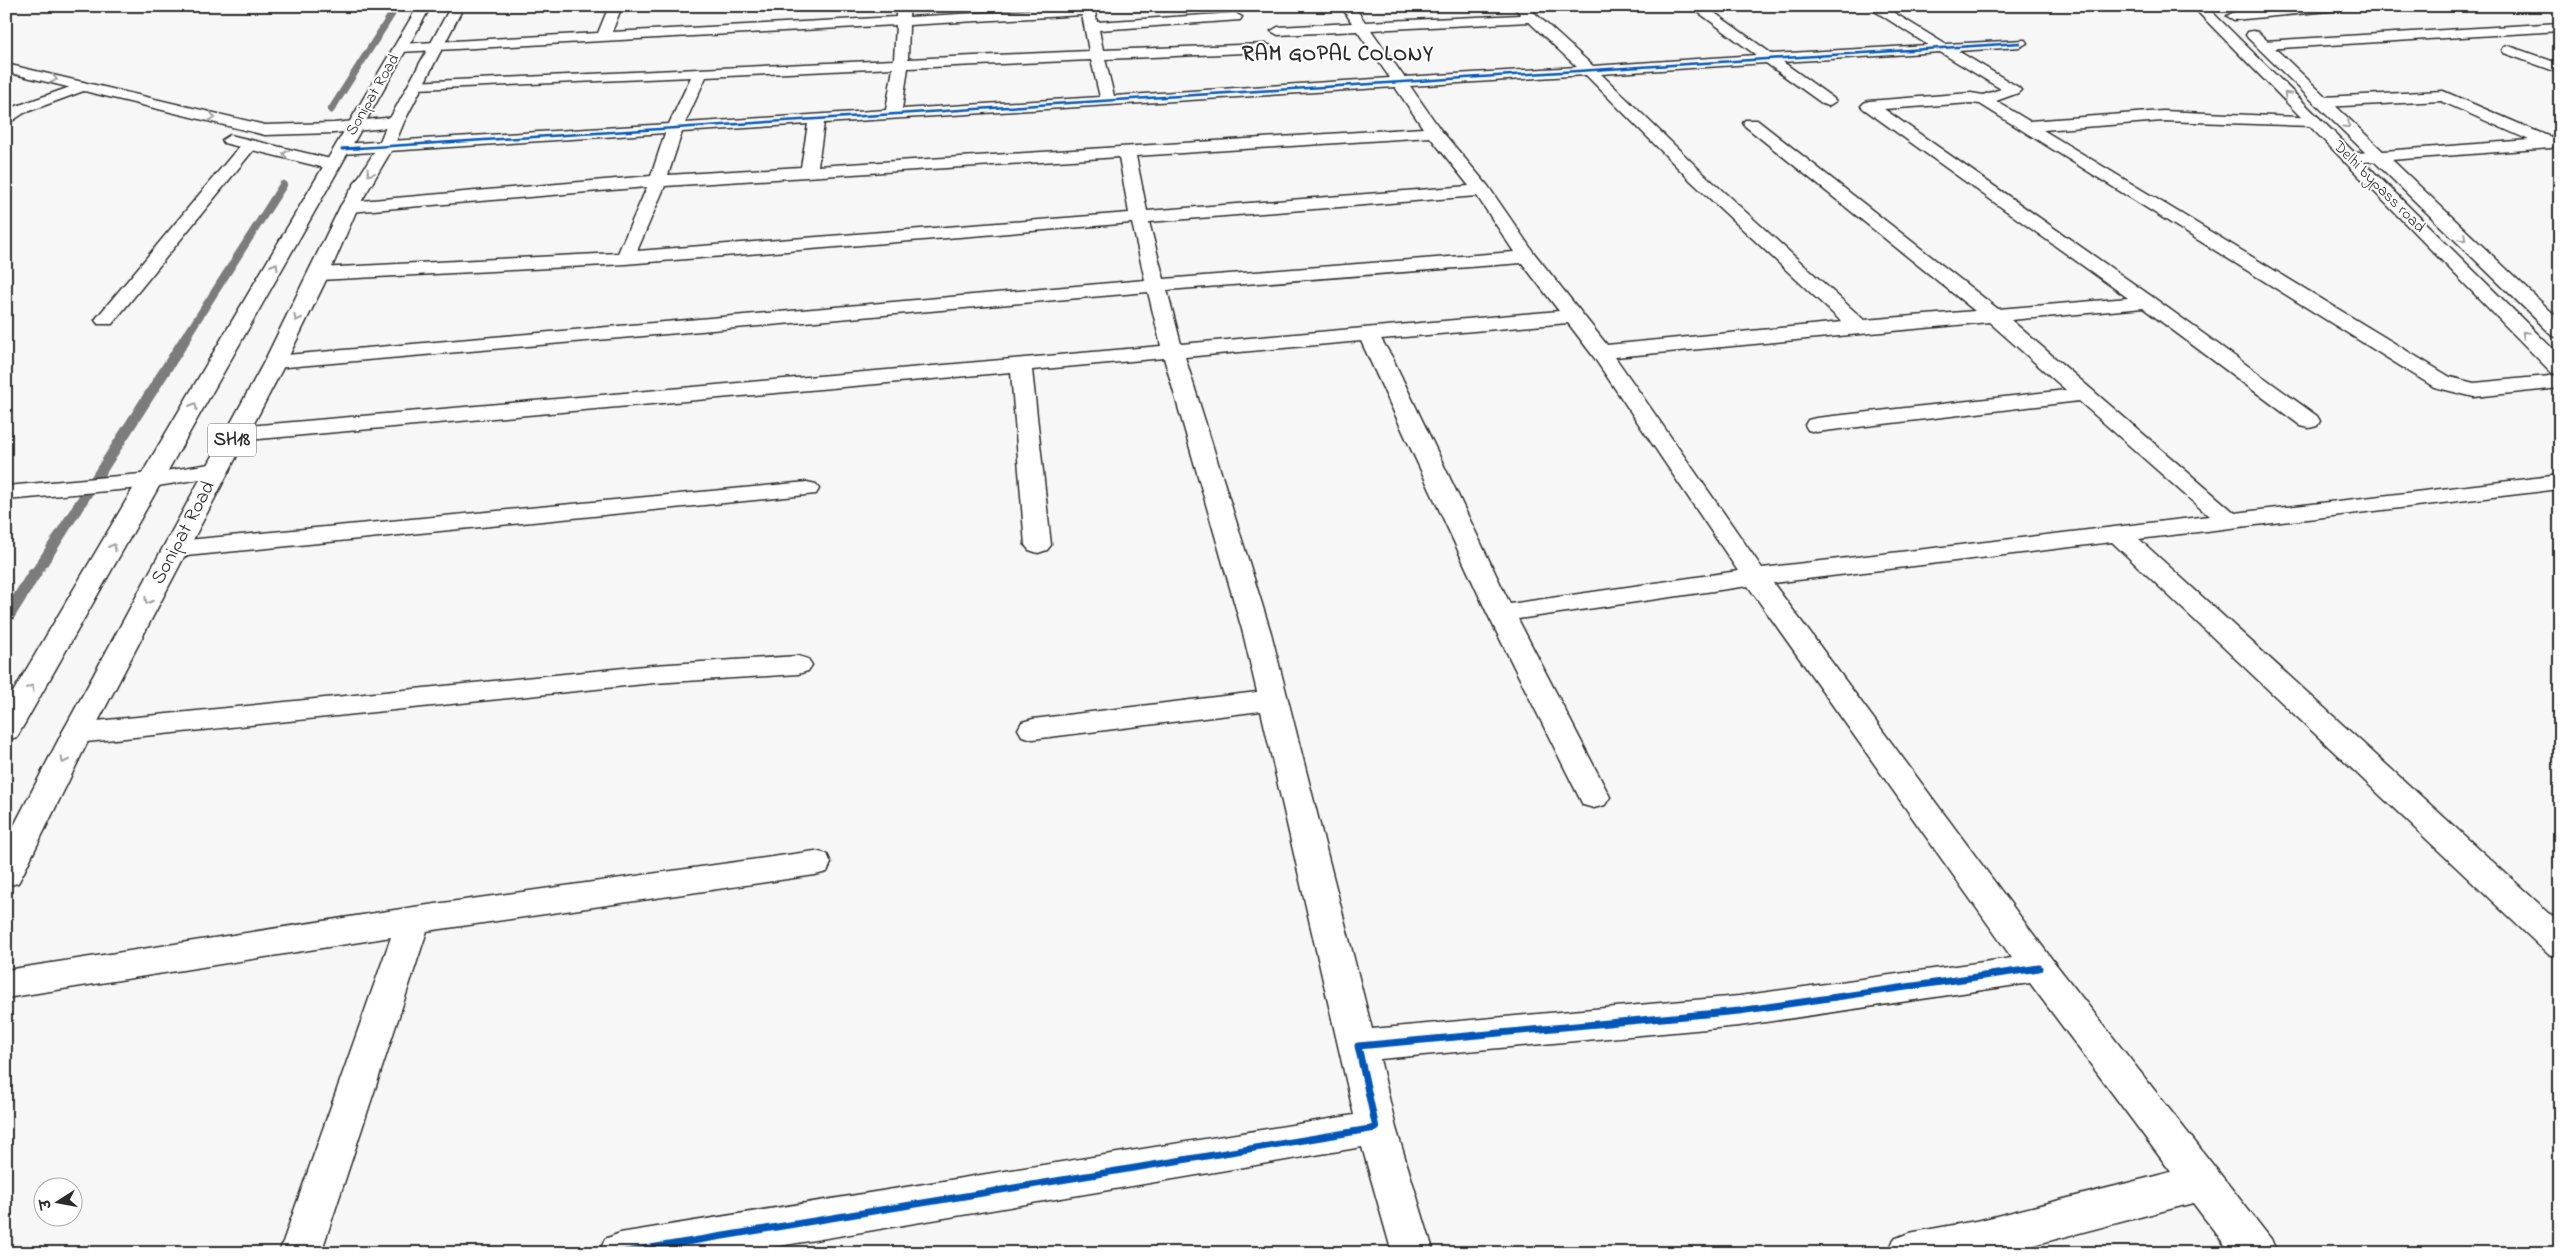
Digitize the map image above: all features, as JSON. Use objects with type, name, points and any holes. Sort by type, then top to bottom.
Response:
[{"type":"street","name":"Sonipat Road","points":[[6,730],[424,6]]},
{"type":"street","name":"Sonipat Road","points":[[6,874],[77,733],[275,362],[319,274],[349,207],[386,146],[396,122],[458,6]]},
{"type":"street","points":[[604,36],[616,6]]},
{"type":"street","points":[[893,114],[901,64],[903,6]]},
{"type":"street","points":[[1347,6],[1434,132],[1482,190],[1526,257],[1601,352],[1755,577],[2039,968],[2256,1253]]},
{"type":"street","points":[[1696,6],[1828,101]]},
{"type":"street","points":[[1873,6],[2013,90],[1984,100],[1964,98],[1869,106],[2147,302],[2309,421]]},
{"type":"street","name":"Delhi bypass road","points":[[2198,6],[2560,368]]},
{"type":"street","points":[[2229,11],[2339,6]]},
{"type":"street","name":"Delhi bypass road","points":[[2229,11],[2560,332]]},
{"type":"street","points":[[1278,31],[1526,12],[1588,69],[1696,177],[1859,327]]},
{"type":"street","points":[[777,27],[782,13]]},
{"type":"street","points":[[400,48],[777,27],[1089,14],[1235,17]]},
{"type":"street","points":[[1089,14],[1096,56],[1108,100]]},
{"type":"street","points":[[2264,45],[2560,27]]},
{"type":"street","points":[[215,137],[249,145],[338,157],[386,146],[1588,69],[2020,44]]},
{"type":"street","points":[[417,85],[1268,48]]},
{"type":"street","points":[[2510,50],[2560,69]]},
{"type":"street","points":[[6,68],[266,130],[396,122]]},
{"type":"street","points":[[625,258],[658,181],[675,128],[701,72]]},
{"type":"street","points":[[6,120],[13,109],[84,86]]},
{"type":"street","points":[[25,90],[83,104]]},
{"type":"street","points":[[2323,102],[2443,96],[2555,142]]},
{"type":"street","points":[[1984,100],[2442,382],[2474,390],[2560,381]]},
{"type":"street","points":[[2027,126],[2163,116],[2313,121]]},
{"type":"street","points":[[809,172],[818,119]]},
{"type":"street","points":[[1751,123],[1993,315],[2230,520]]},
{"type":"street","points":[[349,207],[658,181],[1127,153],[1434,132]]},
{"type":"street","points":[[2350,158],[2555,142]]},
{"type":"street","points":[[105,320],[249,145]]},
{"type":"street","points":[[1127,153],[1139,216],[1172,350],[1257,633],[1358,1046],[1376,1128],[1413,1253]]},
{"type":"street","points":[[319,274],[625,258],[1482,190]]},
{"type":"street","points":[[275,362],[1157,285],[1526,257]]},
{"type":"street","points":[[1601,352],[2147,302]]},
{"type":"street","points":[[236,434],[1574,316]]},
{"type":"street","points":[[1368,335],[1381,357],[1501,613],[1594,797]]},
{"type":"street","points":[[1021,365],[1038,545]]},
{"type":"street","points":[[1816,425],[2086,394]]},
{"type":"street","points":[[6,493],[152,480],[216,470]]},
{"type":"street","points":[[1501,613],[1755,577],[2560,482]]},
{"type":"street","points":[[176,549],[807,489]]},
{"type":"street","points":[[2118,534],[2560,944]]},
{"type":"street","points":[[77,733],[654,674],[798,665]]},
{"type":"street","points":[[1033,729],[1273,700]]},
{"type":"street","points":[[6,984],[414,920],[815,863]]},
{"type":"street","points":[[300,1253],[414,920]]},
{"type":"street","points":[[1358,1046],[1739,1011],[2039,968]]},
{"type":"street","points":[[620,1253],[1376,1128]]},
{"type":"street","points":[[1910,1253],[1985,1246],[2203,1182]]},
{"type":"waterway","points":[[331,110],[397,6]]},
{"type":"waterway","points":[[186,337],[283,185]]},
{"type":"waterway","points":[[34,576],[187,336]]},
{"type":"waterway","points":[[6,619],[34,574]]},
{"type":"cycle path","points":[[342,149],[2020,43]]},
{"type":"cycle path","points":[[620,1253],[1376,1128],[1358,1046],[1739,1011],[2039,968]]},
{"type":"district","name":"RAM GOPAL COLONY","points":[[1338,55]]}]
